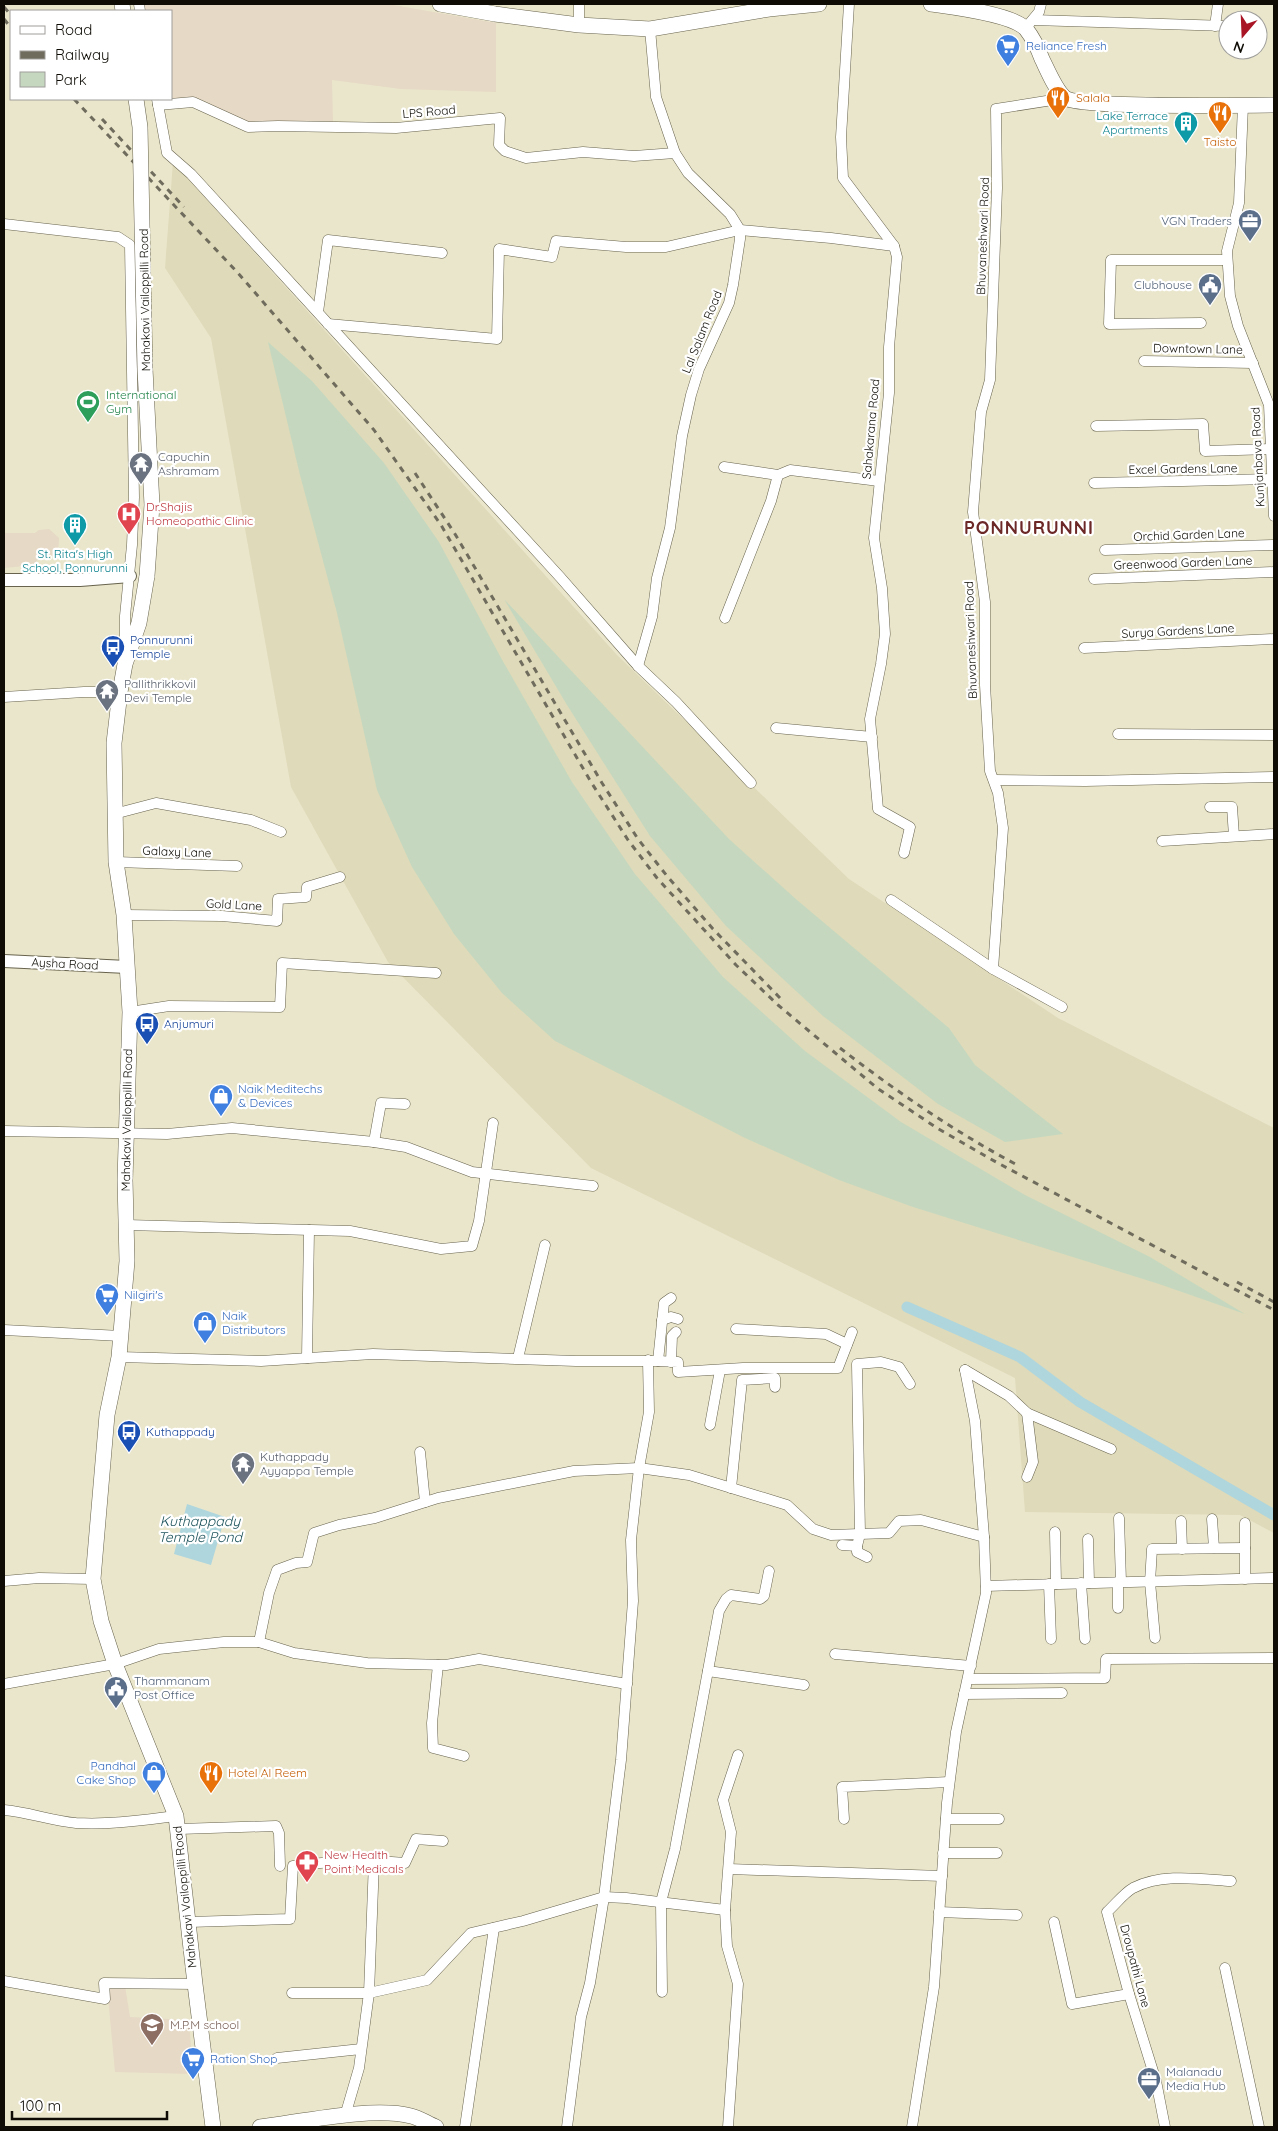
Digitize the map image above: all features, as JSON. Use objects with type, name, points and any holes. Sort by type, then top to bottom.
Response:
[{"type":"main road","points":[[444,4],[580,25],[650,29],[800,4],[819,4]]},
{"type":"main road","points":[[931,4],[1029,24],[1034,41],[1053,82],[1065,98],[1080,102],[1274,105]]},
{"type":"main road","name":"Mahakavi Vailoppilli Road","points":[[136,100],[140,127],[146,369],[152,505],[147,576],[140,613],[125,664],[114,743],[116,862],[124,915],[130,1012],[126,1134],[127,1261],[119,1357],[106,1416],[93,1579],[101,1621],[115,1664],[178,1823],[195,1984],[213,2127]]},
{"type":"main road","points":[[260,2127],[284,2126],[345,2116],[393,2112],[413,2116],[436,2127]]},
{"type":"street","points":[[578,4],[580,25]]},
{"type":"street","points":[[849,4],[841,128],[843,178],[894,246]]},
{"type":"street","points":[[1029,24],[1041,4]]},
{"type":"street","points":[[1029,24],[1216,26],[1218,4]]},
{"type":"street","points":[[650,29],[656,97],[676,153],[688,173],[730,214],[740,230]]},
{"type":"street","name":"Bhuvaneshwari Road","points":[[993,969],[1003,828],[998,793],[990,771],[987,729],[984,595],[974,512],[981,412],[990,380],[997,188],[996,109],[1065,98]]},
{"type":"street","points":[[157,102],[166,152],[191,174],[560,577],[638,666],[676,702],[751,784]]},
{"type":"street","name":"LPS Road","points":[[157,102],[194,102],[248,127],[396,128],[500,118],[499,145],[505,152],[521,158],[584,152],[634,156],[676,153]]},
{"type":"street","name":"Kunjanbava Road","points":[[1243,105],[1240,204],[1227,251],[1227,260],[1230,296],[1238,326],[1269,405],[1274,480],[1274,516]]},
{"type":"street","points":[[4,224],[118,237],[130,245],[130,359],[134,449],[132,545],[125,616],[125,664]]},
{"type":"street","points":[[328,324],[497,338],[499,250],[552,257],[556,241],[626,247],[666,247],[740,230],[894,246]]},
{"type":"street","name":"Lal Salam Road","points":[[638,666],[652,617],[657,578],[670,528],[682,436],[691,394],[703,361],[729,303],[740,230]]},
{"type":"street","points":[[318,312],[328,240],[442,253]]},
{"type":"street","name":"Sahakarana Road","points":[[894,246],[897,257],[895,300],[889,347],[889,393],[874,538],[882,588],[885,634],[870,719],[878,809],[910,827],[904,853]]},
{"type":"street","points":[[1201,323],[1109,324],[1110,260],[1227,260]]},
{"type":"street","name":"Downtown Lane","points":[[1144,361],[1252,363]]},
{"type":"street","points":[[1096,426],[1203,424],[1205,451],[1271,449]]},
{"type":"street","points":[[724,467],[778,475],[790,470],[879,481]]},
{"type":"street","points":[[725,618],[771,501],[778,475]]},
{"type":"street","name":"Excel Gardens Lane","points":[[1094,483],[1274,480]]},
{"type":"street","name":"Orchid Garden Lane","points":[[1105,550],[1274,545]]},
{"type":"street","name":"Greenwood Garden Lane","points":[[1094,580],[1274,572]]},
{"type":"street","points":[[4,580],[80,580],[130,576]]},
{"type":"street","name":"Surya Gardens Lane","points":[[1084,648],[1274,639]]},
{"type":"street","points":[[4,697],[84,692],[120,692]]},
{"type":"street","points":[[776,728],[872,737]]},
{"type":"street","points":[[1118,734],[1274,735]]},
{"type":"street","points":[[994,780],[1085,781],[1274,777]]},
{"type":"street","points":[[114,814],[156,803],[251,820],[281,832]]},
{"type":"street","points":[[1210,807],[1232,807],[1234,836]]},
{"type":"street","points":[[1162,841],[1274,834]]},
{"type":"street","name":"Galaxy Lane","points":[[116,862],[237,866]]},
{"type":"street","name":"Gold Lane","points":[[124,915],[222,916],[277,921],[278,899],[306,897],[307,886],[340,877]]},
{"type":"street","points":[[891,900],[993,969],[1062,1007]]},
{"type":"street","name":"Aysha Road","points":[[4,961],[127,967]]},
{"type":"street","points":[[130,1012],[169,1006],[280,1006],[282,963],[436,973]]},
{"type":"street","points":[[374,1142],[381,1103],[405,1104]]},
{"type":"street","points":[[126,1225],[350,1231],[441,1249],[472,1246],[479,1221],[493,1123]]},
{"type":"street","points":[[4,1130],[166,1134],[232,1128],[406,1147],[472,1172],[593,1186]]},
{"type":"street","points":[[307,1358],[309,1230]]},
{"type":"street","points":[[518,1358],[546,1245]]},
{"type":"street","points":[[567,2127],[582,2017],[590,1983],[604,1898],[621,1760],[633,1601],[630,1540],[639,1468],[650,1412],[653,1360],[664,1304],[671,1298]]},
{"type":"street","points":[[662,1320],[671,1317],[678,1319]]},
{"type":"street","points":[[736,1329],[826,1334],[847,1344]]},
{"type":"street","points":[[4,1330],[121,1336]]},
{"type":"street","points":[[671,1362],[672,1336],[676,1332]]},
{"type":"street","points":[[119,1357],[261,1361],[374,1354],[576,1361],[653,1360],[678,1362],[678,1372],[743,1368],[838,1368],[852,1332]]},
{"type":"street","points":[[842,1357],[857,1364],[881,1362],[900,1368],[910,1384]]},
{"type":"street","points":[[857,1364],[860,1534],[857,1552],[867,1557]]},
{"type":"street","points":[[731,1488],[743,1368]]},
{"type":"street","points":[[710,1425],[720,1370]]},
{"type":"street","points":[[912,2127],[934,1987],[949,1782],[956,1732],[986,1593],[984,1537],[975,1421],[965,1370],[1009,1396],[1027,1413],[1111,1449]]},
{"type":"street","points":[[742,1380],[774,1378],[775,1387]]},
{"type":"street","points":[[1027,1413],[1033,1462],[1027,1477]]},
{"type":"street","points":[[420,1452],[425,1502]]},
{"type":"street","points":[[259,1642],[268,1593],[277,1570],[296,1563],[307,1562],[314,1533],[338,1525],[374,1518],[425,1502],[574,1471],[639,1468],[689,1475],[787,1505],[813,1529],[831,1535],[888,1533],[899,1521],[921,1520],[984,1537]]},
{"type":"street","points":[[1118,1608],[1119,1518]]},
{"type":"street","points":[[1212,1519],[1214,1548]]},
{"type":"street","points":[[1181,1521],[1182,1549]]},
{"type":"street","points":[[1245,1523],[1245,1579]]},
{"type":"street","points":[[1051,1639],[1055,1532]]},
{"type":"street","points":[[1085,1639],[1085,1583],[1088,1539]]},
{"type":"street","points":[[842,1545],[857,1546]]},
{"type":"street","points":[[1155,1638],[1150,1582],[1152,1549],[1245,1548]]},
{"type":"street","points":[[662,1992],[661,1902],[675,1849],[720,1610],[726,1599],[731,1595],[760,1599],[764,1596],[768,1571]]},
{"type":"street","points":[[4,1581],[38,1578],[93,1579]]},
{"type":"street","points":[[986,1586],[1274,1579]]},
{"type":"street","points":[[4,1684],[115,1664],[159,1649],[224,1642],[259,1642],[294,1653],[367,1663],[438,1665],[479,1658],[627,1684]]},
{"type":"street","points":[[835,1654],[971,1666]]},
{"type":"street","points":[[968,1679],[1104,1678],[1106,1659],[1274,1658]]},
{"type":"street","points":[[438,1665],[432,1723],[434,1748],[464,1756]]},
{"type":"street","points":[[708,1671],[804,1685]]},
{"type":"street","points":[[964,1694],[1062,1693]]},
{"type":"street","points":[[728,2127],[738,1984],[727,1946],[725,1910],[731,1832],[723,1800],[738,1754]]},
{"type":"street","points":[[844,1819],[842,1787],[949,1782]]},
{"type":"street","points":[[4,1810],[74,1823],[178,1823],[276,1826],[279,1834],[280,1866]]},
{"type":"street","points":[[946,1819],[999,1819]]},
{"type":"street","points":[[189,1922],[290,1919],[293,1866],[327,1862],[405,1862],[416,1839],[443,1842]]},
{"type":"street","points":[[943,1853],[998,1853]]},
{"type":"street","points":[[345,2116],[359,2068],[369,1993],[374,1861]]},
{"type":"street","points":[[728,1869],[942,1876]]},
{"type":"street","name":"Droupathi Lane","points":[[1165,2127],[1156,2081],[1129,1994],[1107,1912],[1132,1888],[1153,1882],[1174,1878],[1230,1880]]},
{"type":"street","points":[[292,1993],[369,1993],[426,1980],[471,1933],[523,1922],[604,1898],[626,1898],[725,1910]]},
{"type":"street","points":[[939,1912],[1016,1914]]},
{"type":"street","points":[[1054,1922],[1072,2004],[1129,1994]]},
{"type":"street","points":[[465,2127],[494,1928]]},
{"type":"street","points":[[1225,1968],[1259,2127]]},
{"type":"street","points":[[4,1981],[105,2000],[104,1983],[195,1984]]},
{"type":"street","points":[[277,2058],[362,2049]]},
{"type":"shaded area","points":[[143,4],[388,4],[496,23],[496,92],[401,89],[332,80],[333,123],[248,124],[194,99],[160,101],[172,100],[172,10],[145,10]]},
{"type":"shaded area","points":[[173,162],[617,655],[849,879],[1058,1018],[1274,1128],[1274,1533],[1240,1515],[1025,1512],[1015,1378],[591,1168],[388,962],[291,787],[211,338],[165,268]]},
{"type":"shaded area","points":[[49,529],[59,538],[58,556],[39,556],[35,565],[4,568],[4,533],[35,533],[39,530]]},
{"type":"shaded area","name":"M.P.M school","points":[[107,1986],[125,1986],[130,2017],[189,2020],[193,2074],[115,2072]]},
{"type":"green space","points":[[268,342],[312,381],[384,463],[439,542],[500,656],[572,782],[635,874],[723,977],[805,1051],[901,1122],[1025,1195],[1150,1257],[1245,1314],[1159,1284],[913,1207],[839,1180],[745,1138],[555,1041],[502,993],[454,934],[412,867],[377,790],[337,613],[300,475]]},
{"type":"green space","points":[[504,599],[729,839],[797,900],[949,1028],[975,1065],[1063,1134],[1005,1142],[938,1104],[823,1016],[726,926],[650,836],[567,705]]},
{"type":"water","name":"Kuthappady Temple Pond","points":[[187,1504],[225,1517],[211,1565],[174,1554]]},
{"type":"waterway","points":[[907,1307],[1020,1357],[1080,1402],[1274,1515]]},
{"type":"railway","points":[[4,7],[10,14]]},
{"type":"railway","points":[[4,19],[10,27]]},
{"type":"railway","points":[[75,100],[238,273],[374,430],[441,525],[591,782],[628,840],[657,878],[736,965],[778,1005],[877,1088],[937,1128],[996,1162],[1274,1310]]},
{"type":"railway","points":[[102,119],[184,207]]},
{"type":"railway","points":[[415,473],[455,534],[602,783],[638,839],[713,929],[782,1000]]},
{"type":"railway","points":[[840,1048],[927,1111],[1019,1166]]},
{"type":"railway","points":[[1237,1282],[1274,1302]]},
{"type":"place","name":"Reliance Fresh","points":[[1008,67]]},
{"type":"place","name":"Salala","points":[[1058,119]]},
{"type":"place","name":"Taisto","points":[[1220,134]]},
{"type":"place","name":"Lake Terrace Apartments","points":[[1186,144]]},
{"type":"place","name":"VGN Traders","points":[[1250,242]]},
{"type":"place","name":"Clubhouse","points":[[1210,306]]},
{"type":"place","name":"International Gym","points":[[88,423]]},
{"type":"place","name":"Capuchin Ashramam","points":[[141,485]]},
{"type":"place","name":"Dr.Shajis Homeopathic Clinic","points":[[129,535]]},
{"type":"place","name":"St. Rita's High School, Ponnurunni","points":[[75,546]]},
{"type":"place","name":"Ponnurunni Temple","points":[[113,668]]},
{"type":"place","name":"Pallithrikkovil Devi Temple","points":[[107,712]]},
{"type":"place","name":"Anjumuri","points":[[147,1045]]},
{"type":"place","name":"Naik Meditechs & Devices","points":[[221,1117]]},
{"type":"place","name":"Nilgiri's","points":[[107,1316]]},
{"type":"place","name":"Naik Distributors","points":[[205,1344]]},
{"type":"place","name":"Kuthappady","points":[[129,1453]]},
{"type":"place","name":"Kuthappady Ayyappa Temple","points":[[243,1485]]},
{"type":"place","name":"Thammanam Post Office","points":[[116,1709]]},
{"type":"place","name":"Pandhal Cake Shop","points":[[154,1794]]},
{"type":"place","name":"Hotel Al Reem","points":[[211,1794]]},
{"type":"place","name":"New Health Point Medicals","points":[[307,1883]]},
{"type":"place","name":"M.P.M school","points":[[152,2046]]},
{"type":"place","name":"Ration Shop","points":[[193,2080]]},
{"type":"place","name":"Malanadu Media Hub","points":[[1149,2100]]},
{"type":"district","name":"PONNURUNNI","points":[[1029,528]]}]
